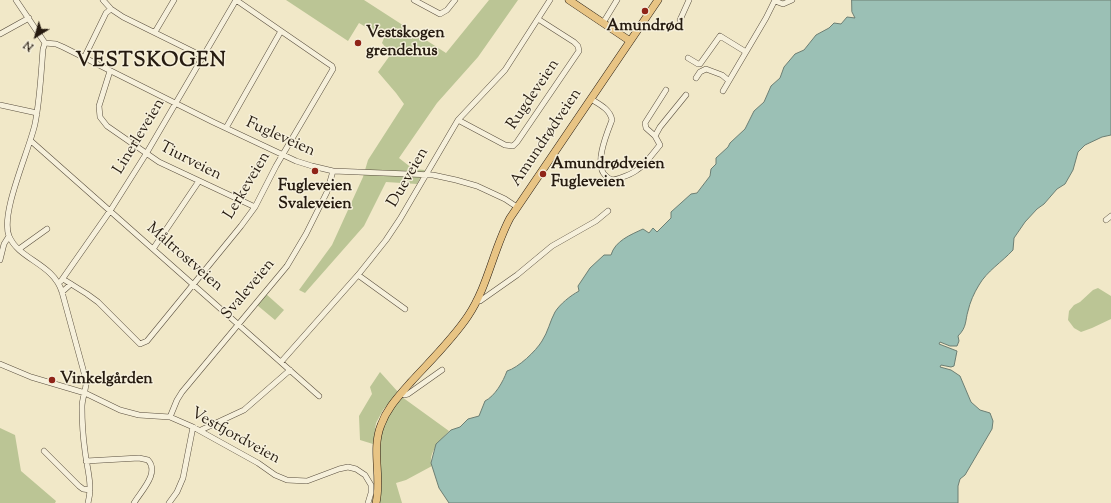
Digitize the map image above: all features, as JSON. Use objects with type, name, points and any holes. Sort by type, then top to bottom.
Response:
[{"type":"main road","points":[[568,0],[630,41]]},
{"type":"main road","name":"Amundrødveien","points":[[376,503],[379,484],[376,447],[378,433],[387,412],[401,393],[460,327],[476,301],[501,236],[517,207],[658,0]]},
{"type":"street","points":[[16,0],[45,43],[43,49],[37,113],[31,141],[9,203],[7,218],[9,236],[19,249],[61,281],[71,284]]},
{"type":"street","points":[[103,0],[111,9],[122,17],[204,57]]},
{"type":"street","points":[[155,32],[174,0]]},
{"type":"street","name":"Lerkeveien","points":[[71,284],[98,302],[140,344],[143,344],[255,207],[282,155],[333,69],[332,66],[236,0]]},
{"type":"street","name":"Linerleveien","points":[[61,281],[110,211],[146,154],[236,0]]},
{"type":"street","points":[[414,0],[440,14],[445,12],[455,0]]},
{"type":"street","name":"Dueveien","points":[[281,362],[358,275],[391,233],[458,120],[503,72],[550,0]]},
{"type":"street","points":[[603,23],[617,0]]},
{"type":"street","points":[[680,20],[689,0]]},
{"type":"street","points":[[723,91],[775,0],[783,4],[792,0]]},
{"type":"street","points":[[84,58],[106,13],[111,9]]},
{"type":"street","points":[[0,34],[29,18]]},
{"type":"street","name":"Rugdeveien","points":[[458,120],[505,145],[513,146],[517,142],[579,51],[578,46],[574,42],[538,19]]},
{"type":"street","points":[[226,128],[281,31]]},
{"type":"street","points":[[688,58],[700,64],[720,36],[746,52]]},
{"type":"street","name":"Fugleveien","points":[[45,43],[56,44],[282,155],[312,166],[334,171],[426,174],[477,186],[505,199],[517,207]]},
{"type":"street","points":[[696,78],[700,72],[706,69],[722,75],[728,80]]},
{"type":"street","name":"Tiurveien","points":[[110,71],[99,106],[100,117],[107,126],[146,154],[255,207]]},
{"type":"street","points":[[591,98],[606,109],[611,116],[612,120],[603,144],[601,164],[603,175],[614,180],[636,171],[660,145],[655,136],[646,128],[645,123],[666,90]]},
{"type":"street","points":[[655,136],[660,127],[686,95]]},
{"type":"street","points":[[0,105],[37,113]]},
{"type":"street","name":"Måltrostveien","points":[[31,141],[319,396]]},
{"type":"street","name":"Svaleveien","points":[[170,417],[182,392],[280,274],[303,241],[327,192],[334,171]]},
{"type":"street","points":[[154,250],[199,181]]},
{"type":"street","points":[[476,301],[480,301],[517,275],[552,246],[596,221],[608,211]]},
{"type":"street","points":[[1106,220],[1111,216]]},
{"type":"street","points":[[19,249],[47,229]]},
{"type":"street","points":[[0,260],[4,244],[9,236]]},
{"type":"street","points":[[358,275],[405,309]]},
{"type":"street","points":[[61,281],[62,292],[87,386],[82,408],[86,461],[90,477],[88,503]]},
{"type":"street","points":[[62,292],[71,284]]},
{"type":"street","name":"Vestfjordveien","points":[[0,364],[31,377],[85,393],[120,410],[139,414],[170,417],[201,430],[276,475],[287,480],[307,481],[339,469],[348,467],[356,469],[365,475],[371,485],[371,493],[368,503]]},
{"type":"street","points":[[201,430],[244,410],[290,370]]},
{"type":"street","points":[[401,393],[404,395],[408,394],[442,370]]},
{"type":"street","points":[[169,503],[177,492],[183,478],[193,427]]},
{"type":"street","points":[[44,451],[79,486],[83,489],[90,490]]},
{"type":"street","points":[[86,461],[139,458],[148,460],[151,465],[151,477],[134,503]]},
{"type":"green space","points":[[286,0],[364,0],[446,53],[489,0],[518,0],[478,57],[437,103],[399,158],[413,169],[425,170],[417,184],[386,182],[364,226],[305,293],[299,290],[332,245],[363,177],[368,160],[404,104],[378,72],[391,54],[382,43],[384,38],[359,23],[348,41]]},
{"type":"green space","points":[[1098,288],[1111,296],[1111,319],[1081,332],[1074,328],[1068,320],[1069,311],[1074,305],[1080,302],[1093,290]]},
{"type":"green space","points":[[266,294],[284,310],[275,320],[257,305]]},
{"type":"green space","points":[[380,372],[398,392],[383,410],[376,423],[373,444],[360,440],[359,416],[372,394],[370,387]]},
{"type":"green space","points":[[402,397],[449,431],[436,447],[431,456],[432,466],[406,480],[396,483],[402,503],[379,503],[381,487],[379,454],[381,435],[384,422]]},
{"type":"green space","points":[[0,428],[15,435],[21,471],[56,501],[55,503],[0,503]]},
{"type":"water","points":[[852,0],[1111,0],[1111,135],[1102,137],[1085,145],[1078,152],[1073,170],[1065,184],[1057,189],[1025,222],[1014,238],[1013,250],[982,280],[971,301],[964,327],[958,336],[959,341],[957,346],[950,346],[940,342],[939,344],[957,351],[954,366],[951,367],[941,365],[940,367],[951,370],[960,376],[971,402],[980,410],[990,413],[993,421],[992,429],[965,475],[960,479],[958,486],[958,503],[449,503],[439,488],[431,463],[436,444],[451,430],[460,427],[468,419],[479,416],[485,401],[492,396],[498,388],[507,371],[521,363],[539,345],[546,334],[555,312],[566,300],[579,291],[578,286],[590,268],[604,255],[611,255],[619,242],[628,236],[643,229],[649,233],[653,228],[657,232],[671,218],[671,212],[691,194],[697,193],[710,176],[711,169],[716,164],[716,158],[745,129],[754,111],[764,102],[771,86],[780,78],[784,67],[795,54],[804,50],[816,35],[829,28],[834,23],[841,24],[847,17],[855,18],[852,12]]},
{"type":"place","name":"Amundrød","points":[[645,11]]},
{"type":"place","name":"Vestskogen grendehus","points":[[358,43]]},
{"type":"place","name":"Fugleveien Svaleveien","points":[[315,171]]},
{"type":"place","name":"Amundrødveien Fugleveien","points":[[543,174]]},
{"type":"place","name":"Vinkelgården","points":[[52,380]]},
{"type":"district","name":"VESTSKOGEN","points":[[151,63]]}]
